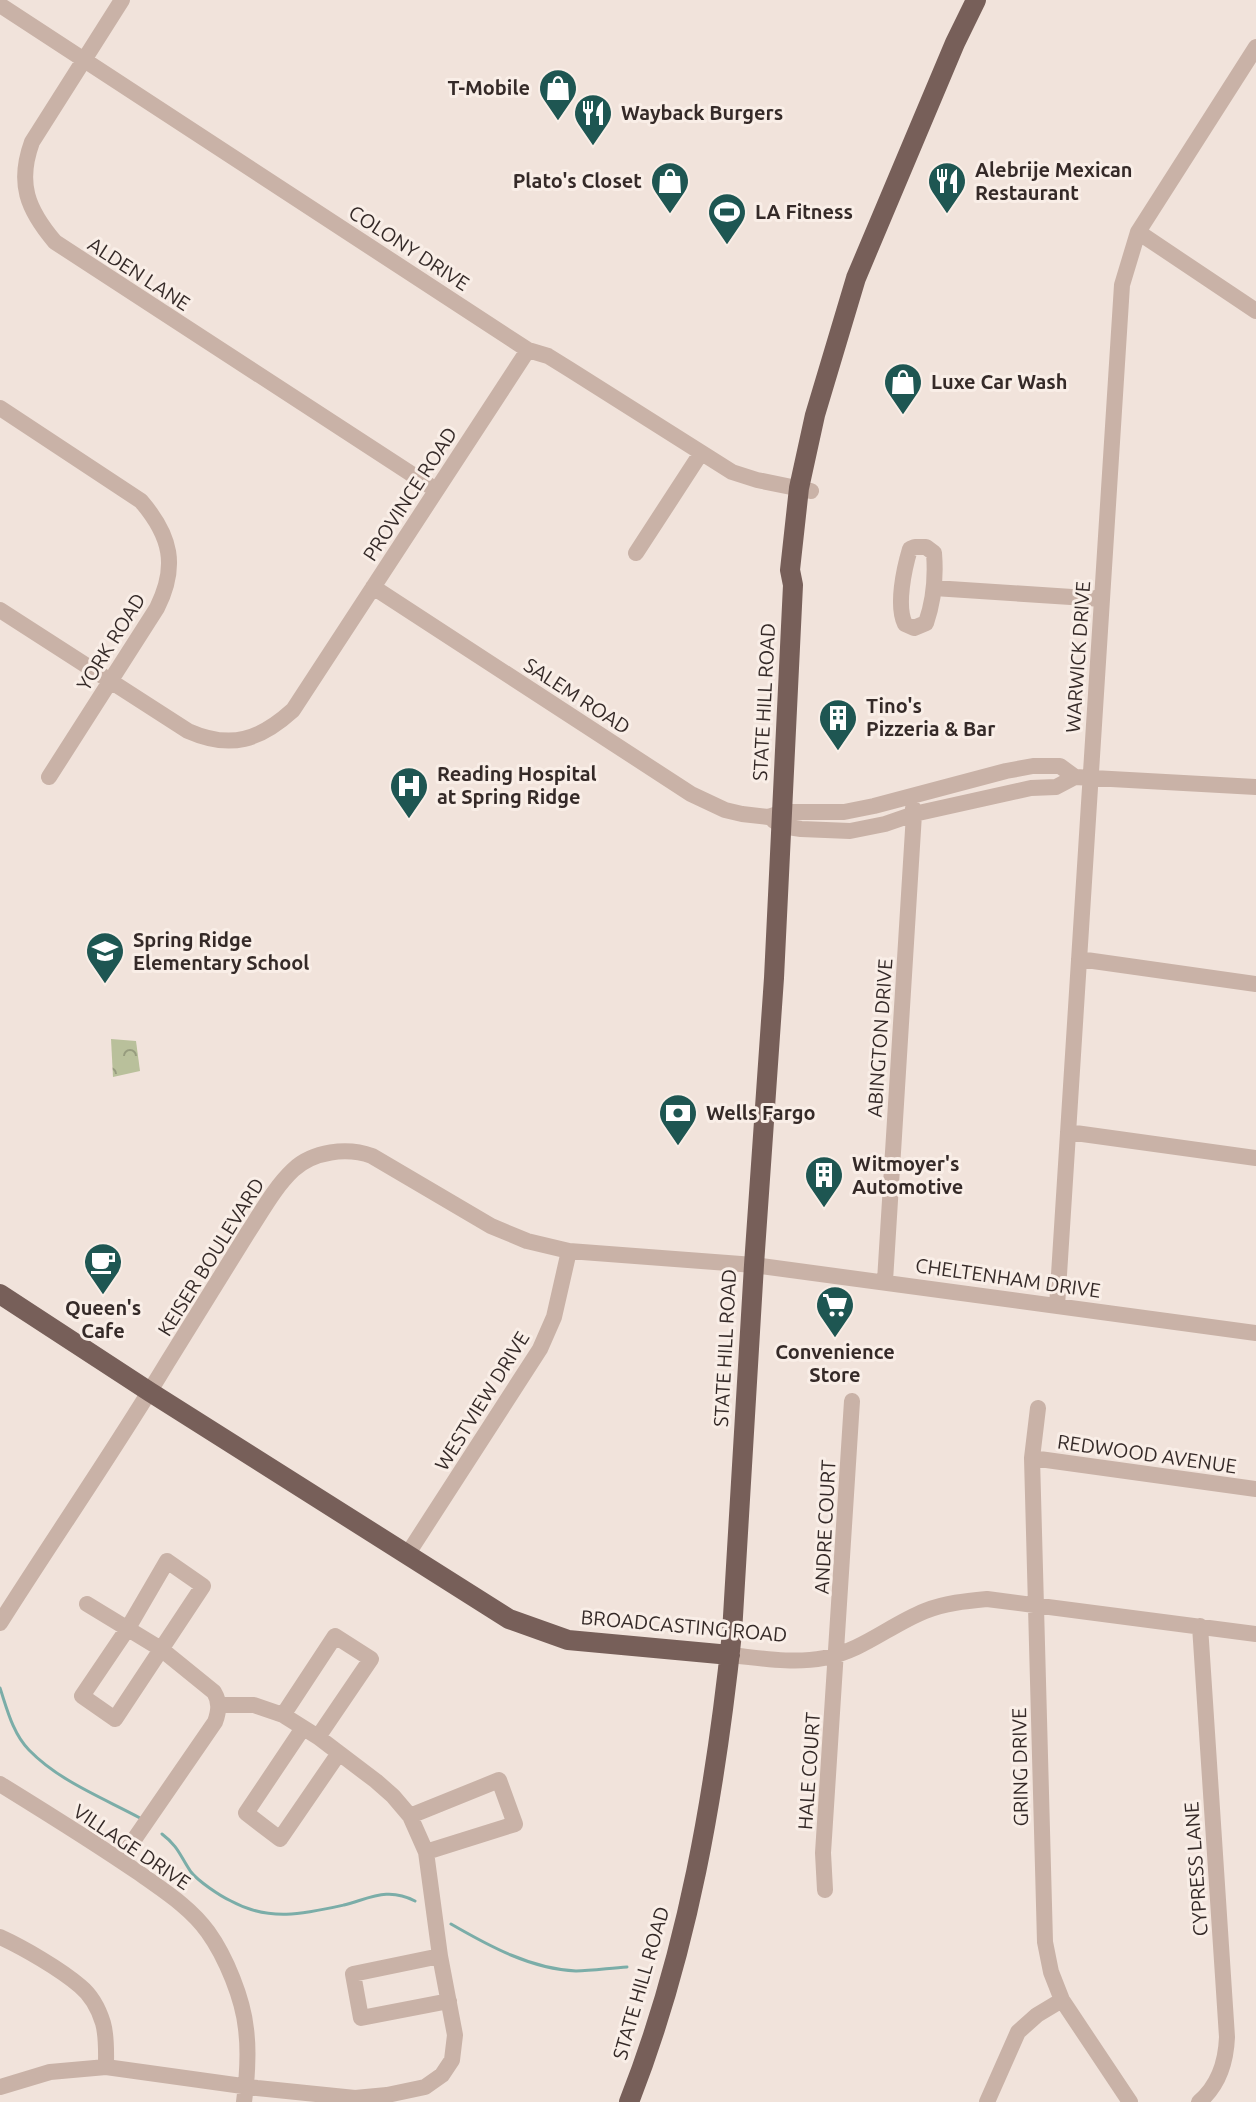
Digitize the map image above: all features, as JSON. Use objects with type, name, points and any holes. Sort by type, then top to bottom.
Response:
[{"type":"main road","name":"STATE HILL ROAD","points":[[955,43],[955,18],[961,0]]},
{"type":"main road","name":"STATE HILL ROAD","points":[[629,2102],[674,1969],[701,1850],[730,1655],[772,1009],[778,818],[793,585],[790,570],[815,415],[856,278],[976,0]]},
{"type":"main road","name":"BROADCASTING ROAD","points":[[0,1294],[509,1619],[568,1640],[730,1655]]},
{"type":"street","name":"ALDEN LANE","points":[[122,0],[43,122],[27,156],[26,193],[42,227],[66,250],[436,490]]},
{"type":"street","name":"COLONY DRIVE","points":[[0,5],[528,350],[559,362],[732,472],[805,489]]},
{"type":"street","name":"WARWICK DRIVE","points":[[1057,1306],[1079,959],[1083,777],[1102,599],[1122,285],[1138,232],[1256,47]]},
{"type":"street","points":[[1138,232],[1256,311]]},
{"type":"street","name":"PROVINCE ROAD","points":[[0,610],[188,731],[214,740],[232,741],[252,737],[279,723],[293,710],[528,350]]},
{"type":"street","name":"YORK ROAD","points":[[0,408],[141,501],[162,530],[169,557],[166,587],[157,608],[49,777]]},
{"type":"street","points":[[636,553],[701,453]]},
{"type":"street","name":"SALEM ROAD","points":[[373,587],[691,794],[725,810],[778,818],[912,806],[1056,787],[1083,777],[1256,787]]},
{"type":"street","points":[[934,588],[1102,599]]},
{"type":"street","name":"ABINGTON DRIVE","points":[[885,1281],[912,806]]},
{"type":"street","points":[[1079,959],[1256,984]]},
{"type":"street","points":[[1068,1132],[1256,1158]]},
{"type":"street","name":"KEISER BOULEVARD","points":[[1,1618],[150,1392],[279,1186],[294,1169],[312,1157],[338,1151],[361,1152],[491,1226],[527,1241],[569,1251]]},
{"type":"street","points":[[569,1251],[754,1265]]},
{"type":"street","name":"WESTVIEW DRIVE","points":[[407,1555],[540,1349],[554,1317],[569,1251]]},
{"type":"street","name":"CHELTENHAM DRIVE","points":[[754,1265],[1256,1333]]},
{"type":"street","name":"ANDRE COURT","points":[[837,1655],[852,1401]]},
{"type":"street","name":"GRING DRIVE","points":[[1038,1408],[1032,1458],[1044,1928],[1051,1972],[1062,2000],[1130,2102]]},
{"type":"street","name":"REDWOOD AVENUE","points":[[1032,1458],[1256,1489]]},
{"type":"street","points":[[167,1561],[203,1586],[161,1649],[115,1719],[82,1696],[128,1628],[167,1561]]},
{"type":"street","name":"BROADCASTING ROAD","points":[[730,1655],[802,1661],[822,1659],[858,1647],[937,1607],[987,1599],[1256,1634]]},
{"type":"street","points":[[87,1604],[161,1649],[214,1692],[218,1705],[215,1722],[120,1860]]},
{"type":"street","name":"CYPRESS LANE","points":[[1199,2102],[1209,2093],[1220,2073],[1225,2060],[1227,2037],[1200,1626]]},
{"type":"street","points":[[283,1715],[335,1636],[371,1659],[318,1737]]},
{"type":"street","name":"HALE COURT","points":[[825,1890],[823,1853],[837,1655]]},
{"type":"street","points":[[0,2087],[50,2072],[106,2067],[244,2094],[385,2099],[425,2087],[442,2075],[452,2060],[455,2035],[440,1956],[426,1852],[410,1816],[376,1781],[283,1715],[254,1705],[218,1705]]},
{"type":"street","points":[[303,1728],[246,1813],[280,1839],[339,1753]]},
{"type":"street","points":[[410,1816],[499,1780],[515,1824],[426,1852]]},
{"type":"street","name":"VILLAGE DRIVE","points":[[0,1784],[176,1899],[209,1933],[234,1984],[246,2028],[244,2094]]},
{"type":"street","points":[[0,1937],[81,1987],[97,2008],[103,2024],[106,2067]]},
{"type":"street","points":[[440,1956],[353,1974],[361,2018],[449,2001]]},
{"type":"street","points":[[987,2102],[1018,2032],[1037,2015],[1062,2000]]},
{"type":"green space","points":[[111,1039],[136,1041],[140,1071],[113,1077]]},
{"type":"waterway","points":[[0,1688],[15,1729],[29,1750],[68,1780],[140,1818]]},
{"type":"waterway","points":[[162,1834],[204,1884],[226,1899],[259,1912],[301,1913],[388,1894],[415,1901]]},
{"type":"waterway","points":[[451,1924],[495,1948],[543,1966],[576,1971],[627,1967]]},
{"type":"place","name":"T-Mobile","points":[[558,122]]},
{"type":"place","name":"Wayback Burgers","points":[[593,147]]},
{"type":"place","name":"Plato's Closet","points":[[670,215]]},
{"type":"place","name":"Alebrije Mexican Restaurant","points":[[947,215]]},
{"type":"place","name":"LA Fitness","points":[[727,246]]},
{"type":"place","name":"Luxe Car Wash","points":[[903,416]]},
{"type":"place","name":"Tino's Pizzeria & Bar","points":[[838,752]]},
{"type":"place","name":"Reading Hospital at Spring Ridge","points":[[409,820]]},
{"type":"place","name":"Spring Ridge Elementary School","points":[[105,985]]},
{"type":"place","name":"Wells Fargo","points":[[678,1147]]},
{"type":"place","name":"Witmoyer's Automotive","points":[[824,1209]]},
{"type":"place","name":"Queen's Cafe","points":[[103,1296]]},
{"type":"place","name":"Convenience Store","points":[[835,1339]]}]
